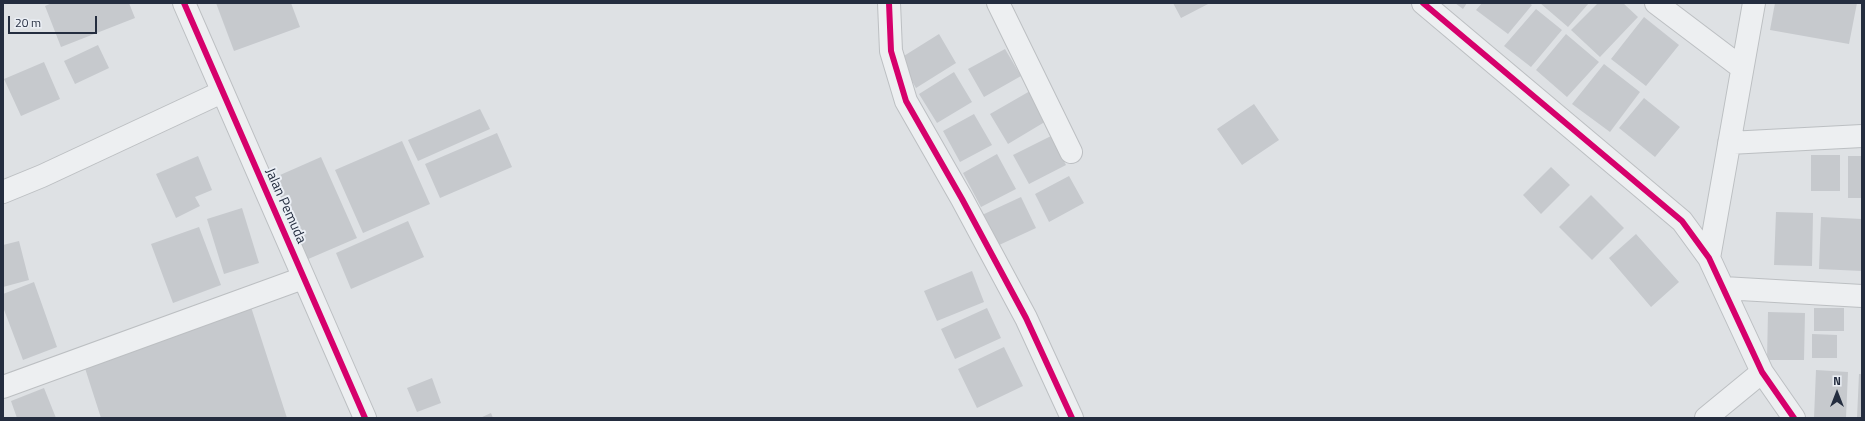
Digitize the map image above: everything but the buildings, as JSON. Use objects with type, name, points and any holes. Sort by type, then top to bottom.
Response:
[{"type":"street","name":"Jalan Pemuda","points":[[184,3],[365,418]]},
{"type":"street","points":[[889,3],[891,51],[906,101],[962,199],[1026,318],[1072,418]]},
{"type":"street","points":[[998,3],[1071,152]]},
{"type":"street","points":[[1423,3],[1682,221],[1709,258],[1762,372],[1794,418]]},
{"type":"street","points":[[1656,3],[1742,68]]},
{"type":"street","points":[[1709,258],[1754,3]]},
{"type":"street","points":[[3,192],[42,176],[222,92]]},
{"type":"street","points":[[1729,143],[1862,136]]},
{"type":"street","points":[[3,387],[303,278]]},
{"type":"street","points":[[1723,288],[1862,296]]},
{"type":"street","points":[[1706,418],[1762,372]]},
{"type":"cycle path","points":[[184,3],[365,418]]},
{"type":"cycle path","points":[[889,3],[891,51],[906,101],[962,199],[1026,318],[1072,418]]},
{"type":"cycle path","points":[[1423,3],[1682,221],[1709,258],[1762,372],[1794,418]]}]
